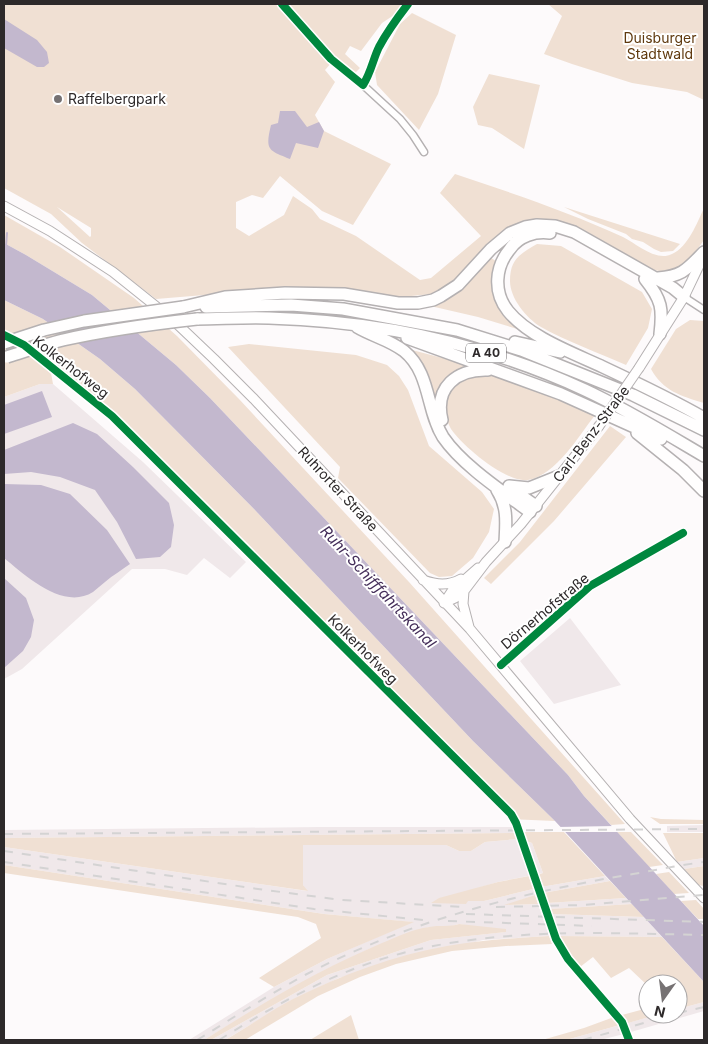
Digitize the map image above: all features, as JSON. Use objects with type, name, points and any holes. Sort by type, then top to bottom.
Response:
[{"type":"highway","points":[[183,307],[225,297],[286,293],[344,294],[398,303],[418,303],[432,300],[446,294],[458,284],[491,249],[510,233],[537,225],[555,226],[574,232],[658,278],[684,297]]},
{"type":"highway","points":[[684,297],[670,293],[577,240],[556,233],[542,232],[528,235],[515,243],[503,259],[497,280],[500,296],[508,311],[524,326],[546,340],[668,398],[704,418]]},
{"type":"highway","points":[[658,278],[669,278],[683,272],[704,254]]},
{"type":"highway","points":[[645,279],[654,290],[661,304],[660,334]]},
{"type":"highway","name":"A 40","points":[[4,343],[44,330],[84,321],[183,307],[291,305],[343,309],[457,330],[521,350],[633,395],[704,430]]},
{"type":"highway","name":"A 40","points":[[6,357],[62,340],[154,324],[197,319],[269,318],[382,328],[460,344],[568,382],[625,410],[704,456]]},
{"type":"highway","points":[[351,324],[391,343],[404,351],[415,362],[422,374],[438,428],[444,438],[461,457],[493,485],[533,509]]},
{"type":"highway","points":[[382,328],[561,394],[704,456]]},
{"type":"highway","points":[[457,330],[478,332],[557,351],[593,362]]},
{"type":"highway","points":[[504,372],[474,370],[459,375],[443,392],[440,406],[442,422],[452,438],[477,465],[507,486],[533,509]]},
{"type":"highway","points":[[668,398],[704,408]]},
{"type":"highway","points":[[616,418],[683,470],[704,491]]},
{"type":"highway","points":[[507,486],[529,488],[559,476]]},
{"type":"highway","points":[[493,485],[501,497],[507,514],[504,542]]},
{"type":"main road","name":"Ruhrorter Straße","points":[[4,206],[50,231],[98,261],[146,297],[174,320],[254,399],[470,629],[630,819],[704,898]]},
{"type":"main road","name":"Carl-Benz-Straße","points":[[444,603],[464,591],[599,426],[684,297],[704,254]]},
{"type":"main road","name":"Carl-Benz-Straße","points":[[444,603],[466,576],[486,562]]},
{"type":"main road","points":[[423,580],[435,584],[446,584],[453,583],[466,576]]},
{"type":"main road","points":[[464,591],[463,604],[470,629]]},
{"type":"street","points":[[282,4],[331,59],[363,85],[400,120],[424,152]]},
{"type":"street","points":[[684,297],[704,310]]},
{"type":"street","name":"Kolkerhofweg","points":[[4,335],[24,345],[112,416],[511,814],[516,823],[556,939],[568,958],[622,1022],[628,1038]]},
{"type":"street","name":"Dörnerhofstraße","points":[[501,665],[590,586],[683,533]]},
{"type":"shaded area","points":[[40,384],[53,384],[143,462],[246,562],[230,578],[204,558],[187,575],[165,569],[132,569],[22,669],[4,679],[4,397]]},
{"type":"shaded area","points":[[570,618],[621,685],[554,704],[520,661]]},
{"type":"shaded area","points":[[704,825],[704,832],[667,832],[667,826]]},
{"type":"shaded area","points":[[513,827],[514,833],[4,838],[4,830]]},
{"type":"shaded area","points":[[517,839],[532,843],[543,873],[478,888],[468,901],[484,901],[533,889],[535,895],[507,905],[538,904],[549,936],[483,940],[339,978],[292,1000],[225,1040],[211,1040],[327,975],[431,940],[505,932],[459,924],[448,927],[429,927],[369,949],[325,970],[204,1040],[189,1040],[274,987],[327,959],[412,922],[324,914],[4,865],[4,847],[307,891],[303,885],[303,845],[446,845],[459,851],[471,851],[485,842]]},
{"type":"shaded area","points":[[704,858],[704,866],[684,869],[677,862]]},
{"type":"shaded area","points":[[605,876],[610,881],[543,893],[541,887]]},
{"type":"shaded area","points":[[626,898],[632,904],[549,909],[547,903]]},
{"type":"shaded area","points":[[551,914],[644,917],[662,937],[558,936]]},
{"type":"shaded area","points":[[704,1002],[704,1011],[688,1016],[688,1006]]},
{"type":"shaded area","points":[[638,1020],[638,1024],[659,1024],[600,1040],[566,1040]]},
{"type":"green space","points":[[4,4],[277,4],[332,62],[325,70],[335,82],[315,115],[324,131],[391,164],[353,225],[322,211],[280,176],[263,198],[252,195],[236,202],[236,228],[249,236],[284,215],[293,196],[312,209],[320,219],[356,236],[420,280],[431,278],[481,236],[440,193],[455,174],[582,219],[660,256],[672,254],[683,246],[704,208],[704,240],[690,259],[678,270],[666,272],[653,270],[568,224],[546,219],[529,220],[505,229],[485,246],[454,282],[432,294],[401,297],[291,288],[156,299],[82,243],[51,214],[4,188]],"holes":[[[57,207],[91,228],[90,237]]]},
{"type":"green space","points":[[286,4],[404,4],[397,13],[382,23],[361,51],[350,46],[345,54],[360,68],[354,74],[335,57]]},
{"type":"green space","name":"Duisburger Stadtwald","points":[[548,4],[704,4],[704,100],[687,92],[632,83],[544,54],[562,16]]},
{"type":"green space","points":[[412,13],[456,35],[438,94],[419,130],[377,85],[375,72],[400,24]]},
{"type":"green space","points":[[489,74],[540,85],[524,149],[492,128],[478,125],[473,107]]},
{"type":"green space","points":[[564,207],[680,244],[673,251],[661,252],[643,242],[632,239],[626,234]]},
{"type":"green space","points":[[4,215],[60,247],[134,298],[177,336],[239,399],[409,582],[625,824],[611,825],[584,796],[568,775],[210,398],[176,365],[92,295],[4,243]]},
{"type":"green space","points":[[537,244],[561,246],[642,292],[652,309],[648,328],[626,365],[541,327],[520,307],[513,294],[510,274],[517,258]]},
{"type":"green space","points":[[491,258],[496,261],[492,279],[494,295],[524,331],[478,317],[426,305]]},
{"type":"green space","points":[[4,300],[43,319],[100,359],[135,389],[254,509],[473,741],[555,821],[507,819],[507,813],[110,417],[51,373],[53,384],[40,384],[4,397]]},
{"type":"green space","points":[[690,320],[704,321],[704,403],[673,392],[661,383],[651,369],[676,329]]},
{"type":"green space","points":[[249,344],[356,355],[387,365],[399,376],[408,390],[429,446],[482,492],[494,509],[489,532],[473,558],[452,576],[439,577],[430,573],[338,478],[340,467],[228,347]]},
{"type":"green space","points":[[412,350],[473,366],[457,372],[437,412],[419,362]]},
{"type":"green space","points":[[489,374],[528,386],[595,415],[566,454],[548,471],[538,477],[519,480],[498,470],[475,454],[451,429],[446,415],[446,408],[449,395],[457,383],[469,377]]},
{"type":"green space","points":[[610,426],[626,437],[554,521],[491,584],[484,578],[520,542]]},
{"type":"green space","points":[[650,817],[704,820],[704,824],[660,824]]},
{"type":"green space","points":[[523,832],[564,832],[605,876],[541,887],[537,875],[543,873],[532,843],[526,841]]},
{"type":"green space","points":[[617,832],[631,832],[663,865],[649,867]]},
{"type":"green space","points":[[514,833],[517,839],[485,842],[471,851],[459,851],[446,845],[303,845],[303,885],[308,891],[4,847],[4,838]]},
{"type":"green space","points":[[663,833],[704,833],[704,858],[677,862]]},
{"type":"green space","points":[[4,865],[324,914],[414,922],[327,959],[274,987],[259,978],[321,938],[316,924],[298,917],[4,873]]},
{"type":"green space","points":[[704,866],[704,886],[698,885],[684,869]]},
{"type":"green space","points":[[669,872],[689,893],[674,894],[656,874]]},
{"type":"green space","points":[[529,876],[533,889],[484,901],[468,901],[466,904],[431,903],[439,898],[498,882]]},
{"type":"green space","points":[[610,881],[626,898],[547,903],[543,893]]},
{"type":"green space","points":[[535,895],[538,904],[504,905]]},
{"type":"green space","points":[[696,900],[704,909],[704,919],[698,919],[681,901]]},
{"type":"green space","points":[[632,904],[644,917],[551,914],[549,909]]},
{"type":"green space","points":[[459,924],[506,929],[506,932],[431,940],[327,975],[211,1040],[204,1040],[291,988],[359,953],[417,930],[433,926]]},
{"type":"green space","points":[[549,936],[552,944],[452,951],[396,964],[360,977],[318,996],[245,1040],[225,1040],[293,999],[349,974],[388,960],[460,944]]},
{"type":"green space","points":[[558,936],[662,937],[704,982],[704,1002],[688,1006],[688,974],[638,974],[638,977],[629,968],[611,978],[593,957],[580,967]]},
{"type":"green space","points":[[638,1011],[638,1020],[628,1023],[622,1015]]},
{"type":"green space","points":[[351,1015],[359,1040],[310,1040]]},
{"type":"green space","points":[[614,1017],[620,1025],[566,1040],[542,1040],[584,1028]]},
{"type":"water","points":[[4,19],[37,40],[47,52],[49,63],[44,67],[37,67],[4,48]]},
{"type":"water","points":[[280,111],[295,111],[307,127],[319,122],[324,131],[318,148],[296,143],[290,159],[273,151],[268,140],[269,133],[271,125],[278,123]]},
{"type":"water","name":"Ruhr-Schifffahrtskanal","points":[[4,243],[92,295],[176,365],[210,398],[568,775],[584,796],[704,926],[704,982],[555,821],[473,741],[254,509],[135,389],[100,359],[43,319],[4,300]]},
{"type":"water","points":[[42,391],[52,417],[4,434],[4,405]]},
{"type":"water","points":[[73,423],[97,434],[169,503],[174,525],[171,547],[160,557],[136,559],[117,522],[95,490],[60,477],[31,472],[4,474],[4,450]]},
{"type":"water","points":[[4,484],[41,485],[70,494],[107,530],[130,564],[93,592],[81,597],[57,594],[33,581],[4,558]]},
{"type":"water","points":[[4,578],[26,598],[34,620],[31,637],[23,651],[4,668]]},
{"type":"pier","points":[[615,826],[620,832],[561,832],[557,827]]},
{"type":"waterway","points":[[6,246],[7,233]]},
{"type":"railway","points":[[4,834],[704,829]]},
{"type":"railway","points":[[4,851],[342,900],[464,907]]},
{"type":"railway","points":[[4,862],[314,909],[423,920]]},
{"type":"railway","points":[[197,1040],[305,975],[344,956],[424,924],[465,911],[548,890],[704,862]]},
{"type":"railway","points":[[496,907],[584,905],[704,895]]},
{"type":"railway","points":[[466,914],[704,922]]},
{"type":"railway","points":[[448,921],[592,926]]},
{"type":"railway","points":[[219,1040],[281,1003],[346,972],[392,956],[430,947],[469,940],[547,934],[626,933],[704,935]]},
{"type":"railway","points":[[688,1011],[704,1007]]},
{"type":"railway","points":[[583,1040],[640,1024]]},
{"type":"cycle path","points":[[282,4],[331,59],[363,85],[379,47],[408,4]]},
{"type":"cycle path","points":[[4,335],[24,345],[112,416],[511,814],[516,823],[556,939],[568,959],[622,1022],[629,1040]]},
{"type":"cycle path","points":[[501,665],[590,586],[683,533]]},
{"type":"place","name":"Raffelbergpark","points":[[58,99]]}]
